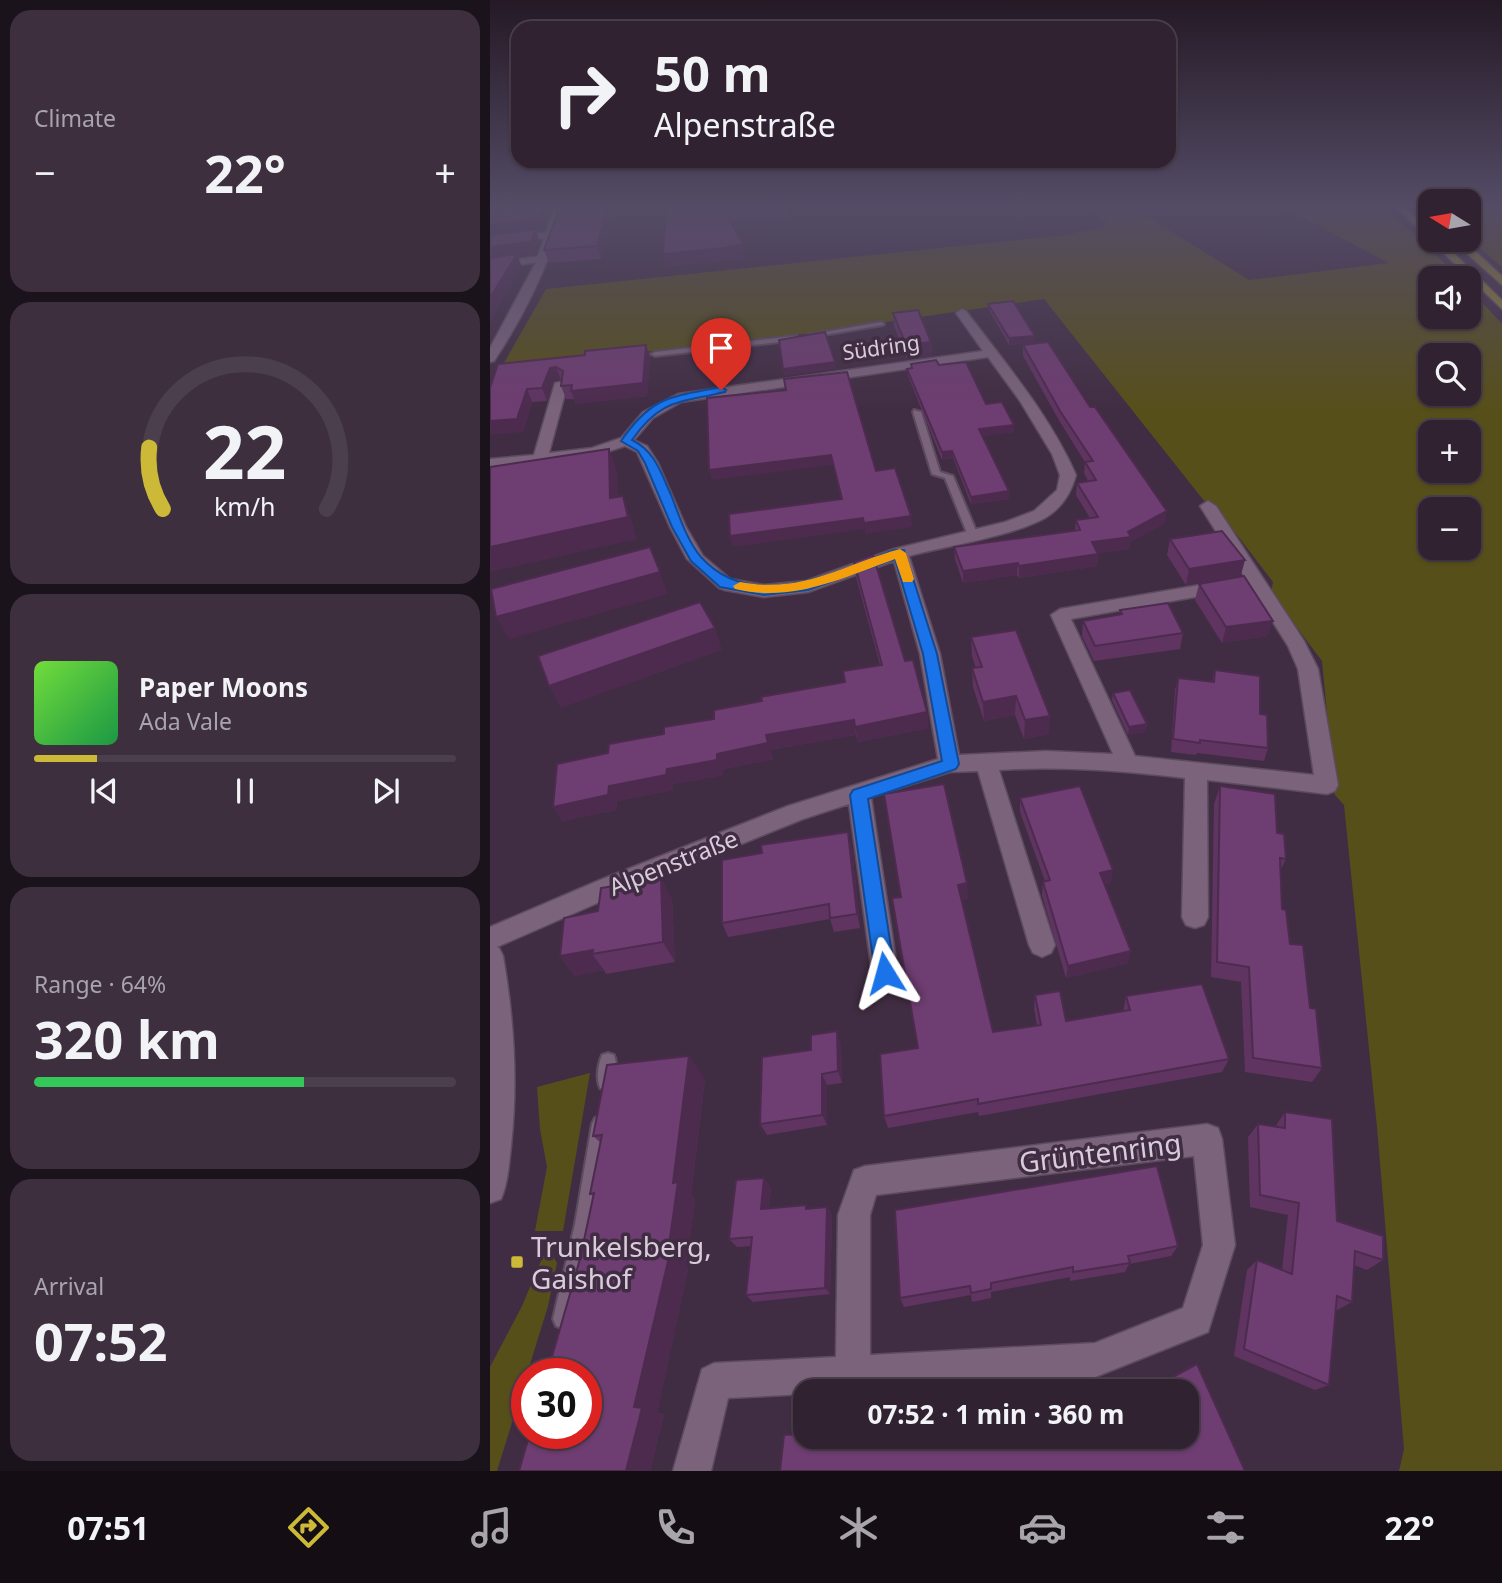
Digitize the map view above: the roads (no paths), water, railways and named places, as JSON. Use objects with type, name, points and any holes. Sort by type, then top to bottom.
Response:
[{"type":"highway","points":[[1468,273],[1502,306]]},
{"type":"street","points":[[490,358],[535,273]]},
{"type":"street","points":[[490,464],[594,452],[626,441],[642,449],[651,463],[678,527],[695,559],[725,584],[764,591],[808,586],[900,553],[1011,525],[1040,514],[1064,491],[1068,475],[1059,454],[993,353],[962,313]]},
{"type":"street","name":"Südring","points":[[626,441],[639,423],[657,406],[678,398],[993,353]]},
{"type":"street","points":[[540,458],[560,386]]},
{"type":"street","name":"Alpenstraße","points":[[490,939],[796,812],[859,795],[950,764],[1046,759],[1128,763],[1326,785],[1308,669],[1208,506]]},
{"type":"street","points":[[900,553],[930,654],[950,764]]},
{"type":"street","points":[[1128,763],[1060,615],[1256,581]]},
{"type":"street","points":[[986,763],[1042,945]]},
{"type":"street","points":[[1195,917],[1196,770]]},
{"type":"street","points":[[859,795],[885,973]]},
{"type":"street","points":[[490,956],[503,1058],[498,1142],[490,1188]]},
{"type":"street","name":"Grüntenring","points":[[692,1471],[714,1381],[853,1375],[1095,1360],[1196,1320],[1219,1245],[1207,1139],[865,1181],[854,1215],[853,1375]]},
{"type":"lane","name":"Südring","points":[[655,354],[790,339],[881,324]]},
{"type":"lane","points":[[917,412],[936,474],[949,476],[972,533]]},
{"type":"lane","points":[[558,1337],[584,1224],[599,1141],[608,1061]]},
{"type":"place","name":"Trunkelsberg, Gaishof","points":[[517,1262]]}]
